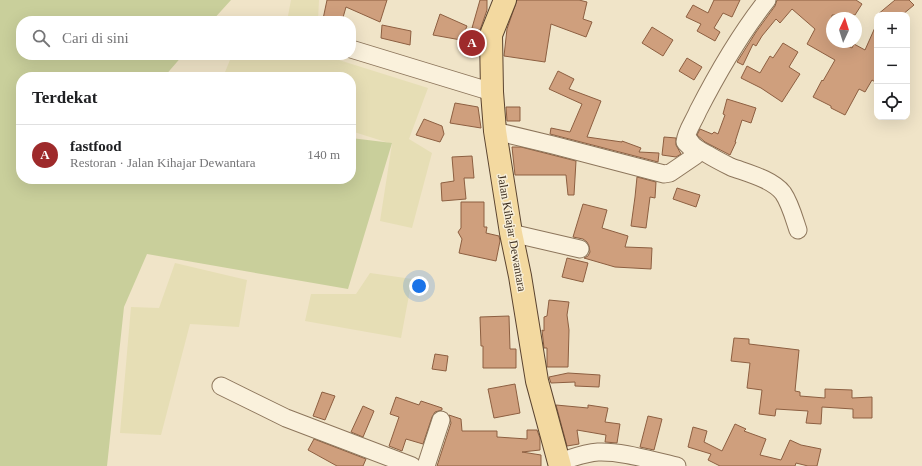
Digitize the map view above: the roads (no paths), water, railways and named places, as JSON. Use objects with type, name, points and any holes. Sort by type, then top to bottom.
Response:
[{"type":"main road","name":"Jalan Kihajar Dewantara","points":[[505,0],[491,35],[492,92],[495,131],[511,234],[520,276],[537,381],[560,464]]},
{"type":"street","points":[[495,131],[667,174],[695,156],[695,152],[684,142],[688,133],[741,34],[767,0]]},
{"type":"street","points":[[356,51],[492,92]]},
{"type":"street","points":[[688,133],[691,143],[702,151],[732,167],[751,173],[777,187],[784,194],[798,230]]},
{"type":"street","points":[[511,234],[580,249]]},
{"type":"street","points":[[221,386],[286,418],[412,466]]},
{"type":"street","points":[[426,466],[441,420]]},
{"type":"street","points":[[560,464],[584,454],[600,452],[619,454],[677,466]]},
{"type":"place","name":"fastfood","points":[[472,43]]}]
